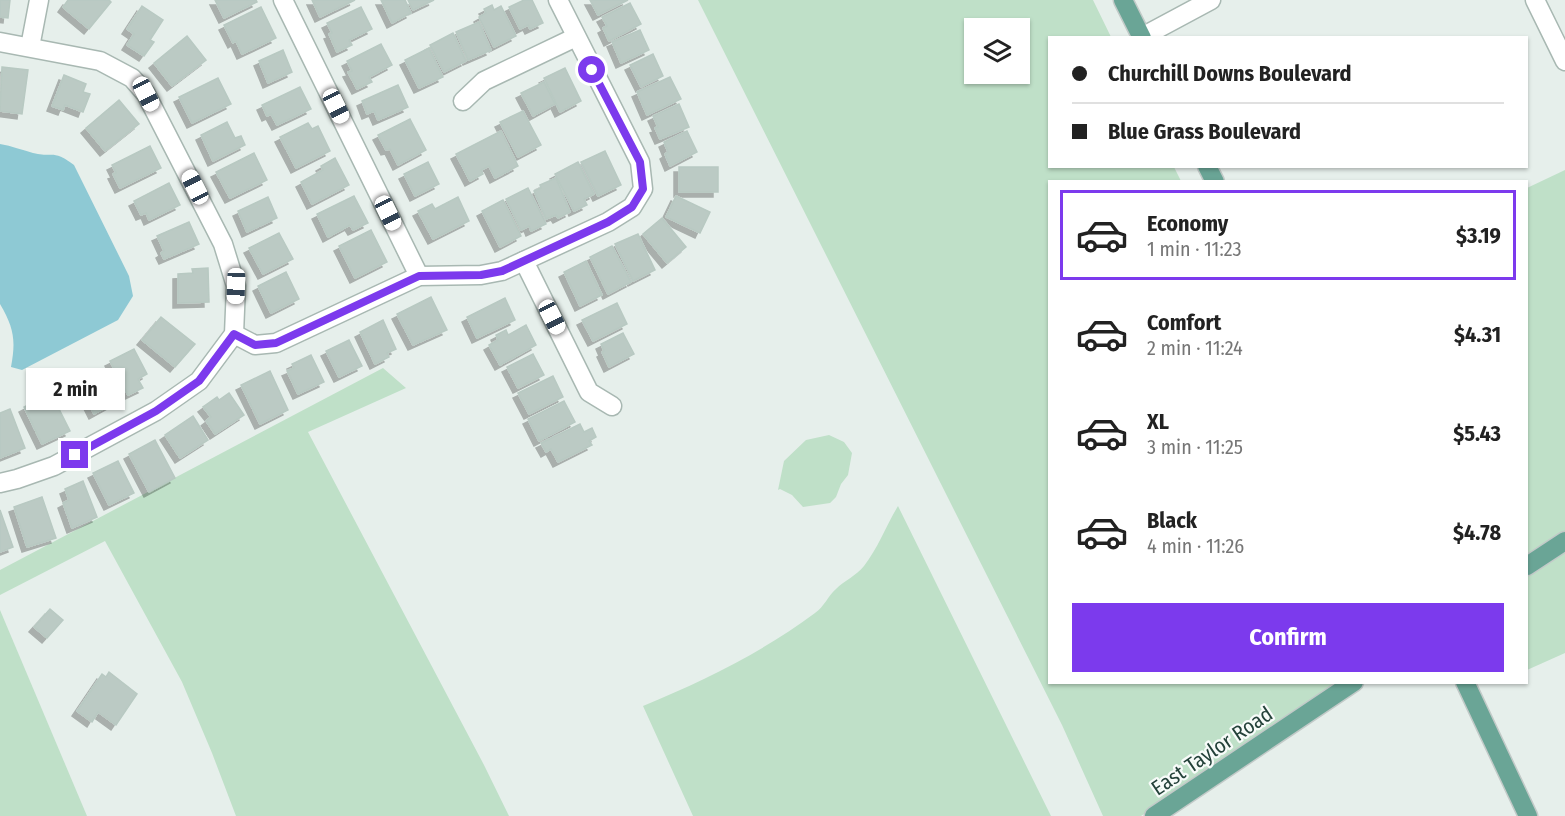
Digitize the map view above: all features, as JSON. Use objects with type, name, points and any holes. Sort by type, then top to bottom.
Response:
[{"type":"main road","points":[[1124,0],[1142,36]]},
{"type":"main road","points":[[1528,565],[1565,541]]},
{"type":"main road","name":"East Taylor Road","points":[[1154,816],[1351,684]]},
{"type":"main road","points":[[1466,684],[1528,816]]},
{"type":"street","points":[[30,47],[39,0]]},
{"type":"street","points":[[283,0],[419,276]]},
{"type":"street","points":[[234,334],[255,345],[276,343],[419,276],[481,275],[502,271],[608,222],[632,207],[643,189],[640,162],[558,0]]},
{"type":"street","points":[[1144,36],[1211,0]]},
{"type":"street","points":[[1535,0],[1565,61]]},
{"type":"street","points":[[463,102],[484,81],[576,38]]},
{"type":"street","points":[[0,42],[100,61],[132,78],[146,94],[224,244],[236,286],[234,334],[199,381],[156,411],[54,466],[0,483]]},
{"type":"street","points":[[524,261],[590,393],[612,406]]},
{"type":"green space","points":[[698,0],[1093,0],[1111,36],[1048,36],[1048,168],[1174,168],[1180,180],[1048,180],[1048,684],[1339,684],[1141,816],[1103,816],[1062,725]]},
{"type":"green space","points":[[1565,170],[1565,532],[1528,557],[1528,188]]},
{"type":"green space","points":[[383,368],[406,388],[308,432],[509,816],[236,816],[182,682],[105,541],[0,595],[0,570]]},
{"type":"green space","points":[[829,435],[844,442],[852,453],[848,475],[841,484],[836,497],[830,503],[803,507],[792,495],[778,490],[784,461],[806,440]]},
{"type":"green space","points":[[898,506],[1051,816],[693,816],[643,706],[732,665],[818,611],[836,589],[864,566]]},
{"type":"green space","points":[[1565,549],[1565,653],[1528,670],[1528,574]]},
{"type":"green space","points":[[0,610],[87,816],[0,816]]},
{"type":"water","points":[[0,144],[33,153],[57,155],[74,165],[129,276],[133,296],[118,320],[22,370],[11,367],[13,334],[0,304]]},
{"type":"building","points":[[0,0],[10,0],[8,18],[0,17]]},
{"type":"building","points":[[68,0],[109,0],[111,2],[89,29],[63,7]]},
{"type":"building","points":[[215,0],[256,0],[257,2],[224,18]]},
{"type":"building","points":[[312,0],[355,0],[320,17]]},
{"type":"building","points":[[381,0],[405,0],[411,13],[392,23]]},
{"type":"building","points":[[408,0],[434,0],[413,10]]},
{"type":"building","points":[[524,0],[532,0],[543,23],[530,29],[528,25],[520,29],[509,7]]},
{"type":"building","points":[[590,0],[628,0],[598,15]]},
{"type":"building","points":[[630,3],[641,24],[609,41],[603,28],[607,26],[602,17]]},
{"type":"building","points":[[492,5],[494,10],[501,6],[516,36],[494,47],[479,17],[486,13],[484,9]]},
{"type":"building","points":[[142,6],[163,20],[150,40],[154,42],[144,56],[127,45],[134,34],[127,29]]},
{"type":"building","points":[[261,7],[276,38],[242,54],[236,41],[233,43],[224,25]]},
{"type":"building","points":[[361,7],[372,29],[349,40],[352,45],[337,52],[327,23]]},
{"type":"building","points":[[479,22],[491,50],[468,60],[456,32]]},
{"type":"building","points":[[640,30],[649,50],[621,63],[612,42]]},
{"type":"building","points":[[453,33],[466,61],[444,72],[430,45]]},
{"type":"building","points":[[187,36],[206,60],[172,86],[154,63]]},
{"type":"building","points":[[381,44],[392,65],[369,77],[372,82],[357,89],[348,72],[352,71],[347,61]]},
{"type":"building","points":[[429,48],[443,77],[419,88],[405,60]]},
{"type":"building","points":[[283,50],[292,72],[268,83],[259,61]]},
{"type":"building","points":[[653,54],[663,76],[641,87],[630,65]]},
{"type":"building","points":[[2,67],[28,70],[22,114],[0,111]]},
{"type":"building","points":[[565,68],[581,101],[560,112],[544,78]]},
{"type":"building","points":[[64,75],[86,84],[83,92],[90,94],[83,112],[65,105],[63,110],[52,106]]},
{"type":"building","points":[[670,77],[681,99],[647,115],[637,92]]},
{"type":"building","points":[[218,78],[231,104],[192,123],[179,97]]},
{"type":"building","points":[[544,82],[555,104],[533,116],[521,93]]},
{"type":"building","points":[[398,85],[408,107],[378,120],[374,111],[367,114],[362,101]]},
{"type":"building","points":[[300,87],[311,109],[277,125],[271,114],[267,116],[262,105]]},
{"type":"building","points":[[119,100],[139,124],[105,151],[86,128]]},
{"type":"building","points":[[679,104],[689,127],[660,139],[653,116]]},
{"type":"building","points":[[523,111],[541,145],[518,157],[500,122]]},
{"type":"building","points":[[410,119],[426,150],[398,165],[390,149],[386,150],[378,135]]},
{"type":"building","points":[[227,122],[235,138],[241,136],[245,145],[213,161],[201,135]]},
{"type":"building","points":[[308,123],[312,129],[318,126],[330,151],[296,168],[280,137]]},
{"type":"building","points":[[501,131],[518,166],[495,178],[489,166],[481,170],[483,174],[470,181],[456,154]]},
{"type":"building","points":[[687,131],[697,152],[670,166],[665,154],[668,152],[664,142]]},
{"type":"building","points":[[150,146],[161,168],[120,188],[113,174],[116,173],[112,165]]},
{"type":"building","points":[[605,151],[621,185],[598,196],[581,162]]},
{"type":"building","points":[[254,153],[267,180],[230,198],[216,172]]},
{"type":"building","points":[[335,158],[349,185],[312,204],[301,182],[323,170],[321,166]]},
{"type":"building","points":[[428,162],[439,184],[415,196],[404,174]]},
{"type":"building","points":[[578,162],[594,194],[584,199],[587,205],[574,211],[555,174]]},
{"type":"building","points":[[679,167],[718,167],[718,192],[679,192]]},
{"type":"building","points":[[556,178],[570,212],[558,218],[556,215],[546,219],[534,191],[541,188],[540,185]]},
{"type":"building","points":[[169,183],[180,205],[149,220],[146,213],[141,215],[134,201]]},
{"type":"building","points":[[528,188],[546,224],[531,231],[529,226],[521,230],[506,199]]},
{"type":"building","points":[[354,196],[368,223],[353,230],[350,225],[328,237],[317,214]]},
{"type":"building","points":[[676,196],[710,212],[700,233],[666,217]]},
{"type":"building","points":[[268,197],[277,218],[247,232],[238,211]]},
{"type":"building","points":[[458,197],[469,221],[433,239],[418,211],[432,204],[435,209]]},
{"type":"building","points":[[503,200],[521,236],[500,247],[482,211]]},
{"type":"building","points":[[662,218],[686,247],[667,263],[643,234]]},
{"type":"building","points":[[189,222],[199,244],[164,259],[161,253],[164,251],[157,236]]},
{"type":"building","points":[[371,230],[387,262],[355,278],[339,246]]},
{"type":"building","points":[[279,233],[293,259],[263,274],[249,248]]},
{"type":"building","points":[[638,234],[655,270],[633,281],[615,244]]},
{"type":"building","points":[[612,246],[631,282],[608,294],[590,257]]},
{"type":"building","points":[[586,261],[602,295],[580,306],[564,272]]},
{"type":"building","points":[[208,268],[209,302],[178,303],[178,274],[193,273],[192,269]]},
{"type":"building","points":[[286,272],[299,299],[271,313],[258,286]]},
{"type":"building","points":[[431,297],[447,330],[413,345],[397,314]]},
{"type":"building","points":[[505,298],[515,320],[477,338],[467,317]]},
{"type":"building","points":[[617,303],[627,324],[593,341],[582,320]]},
{"type":"building","points":[[161,317],[195,344],[175,367],[142,340]]},
{"type":"building","points":[[383,320],[396,349],[387,353],[389,357],[375,364],[360,332]]},
{"type":"building","points":[[526,325],[536,345],[500,365],[489,345],[498,340],[496,335],[506,330],[508,335]]},
{"type":"building","points":[[623,333],[634,354],[609,367],[601,344]]},
{"type":"building","points":[[349,340],[362,366],[339,377],[326,351]]},
{"type":"building","points":[[134,349],[147,374],[138,379],[143,388],[128,395],[110,361]]},
{"type":"building","points":[[533,354],[544,375],[518,388],[507,367]]},
{"type":"building","points":[[311,355],[324,382],[298,394],[287,371],[294,368],[292,364]]},
{"type":"building","points":[[270,371],[288,410],[260,424],[241,385]]},
{"type":"building","points":[[553,376],[563,397],[529,414],[518,393]]},
{"type":"building","points":[[103,381],[114,403],[94,414],[83,392]]},
{"type":"building","points":[[51,393],[70,431],[42,444],[24,407]]},
{"type":"building","points":[[229,393],[244,415],[215,434],[206,421],[211,417],[203,407],[217,397],[219,400]]},
{"type":"building","points":[[564,401],[575,422],[539,441],[528,419]]},
{"type":"building","points":[[10,409],[25,448],[0,458],[0,413]]},
{"type":"building","points":[[193,416],[208,440],[180,458],[165,435]]},
{"type":"building","points":[[580,424],[584,432],[592,428],[596,437],[589,441],[592,445],[558,462],[551,449],[546,452],[541,443]]},
{"type":"building","points":[[155,440],[175,478],[149,492],[129,454]]},
{"type":"building","points":[[118,461],[134,493],[109,505],[93,473]]},
{"type":"building","points":[[83,481],[97,517],[72,528],[63,503],[69,500],[65,489]]},
{"type":"building","points":[[42,497],[56,538],[27,547],[14,507]]},
{"type":"building","points":[[0,510],[13,547],[0,552]]},
{"type":"building","points":[[50,609],[63,620],[47,638],[34,627]]},
{"type":"building","points":[[109,672],[137,694],[116,725],[98,712],[92,722],[77,711],[102,674],[106,677]]},
{"type":"route","points":[[75,455],[156,411],[199,381],[234,334],[255,345],[276,343],[419,276],[481,275],[502,271],[608,222],[632,207],[643,189],[640,162],[592,70]]}]
